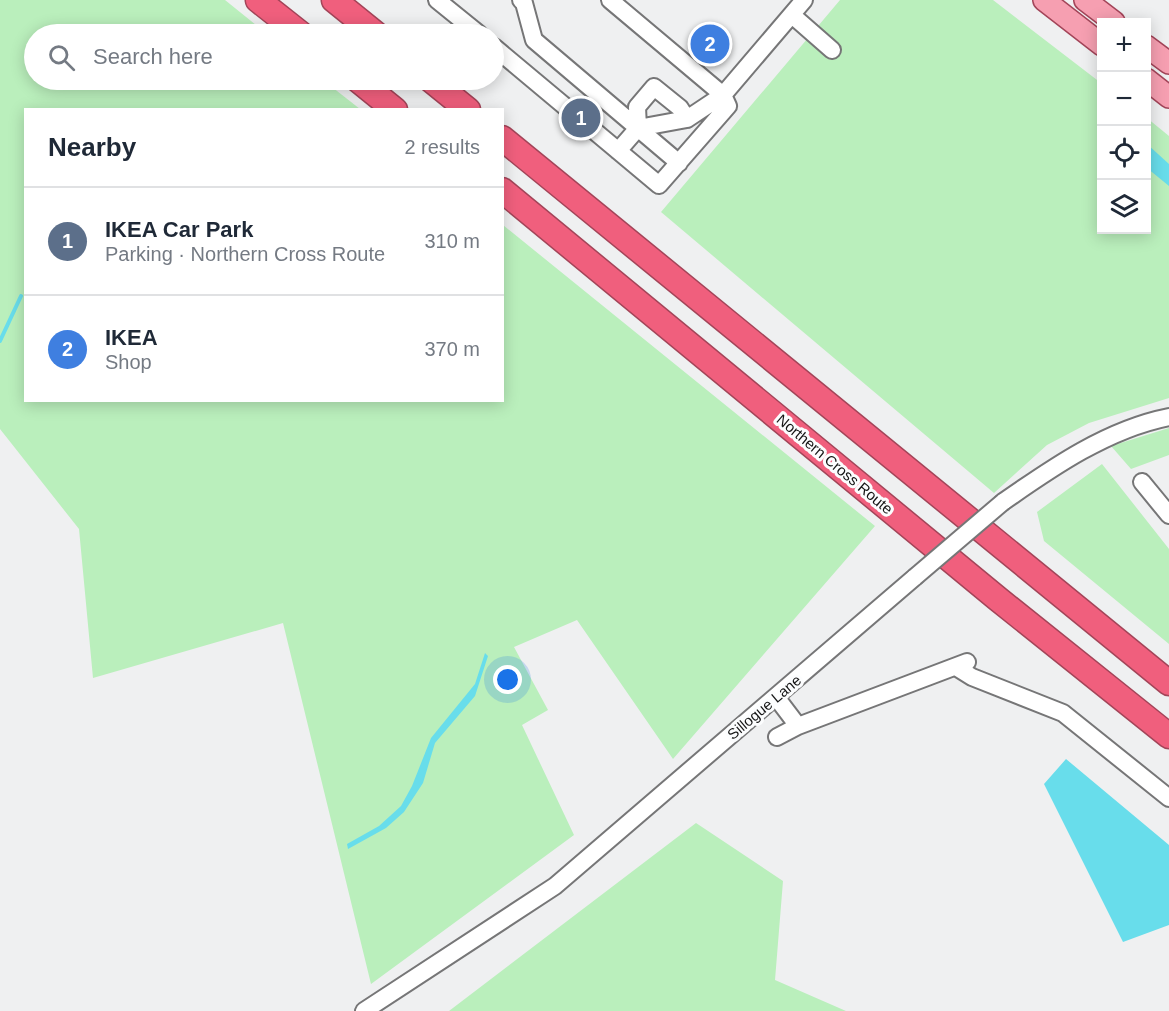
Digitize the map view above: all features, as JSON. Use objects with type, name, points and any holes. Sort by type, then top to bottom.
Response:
[{"type":"highway","points":[[258,0],[288,24]]},
{"type":"highway","points":[[275,0],[305,24]]},
{"type":"highway","points":[[334,0],[364,24]]},
{"type":"highway","points":[[370,90],[393,108]]},
{"type":"highway","points":[[383,90],[404,108]]},
{"type":"highway","points":[[443,90],[466,108]]},
{"type":"highway","points":[[504,140],[1169,683]]},
{"type":"highway","name":"Northern Cross Route","points":[[504,192],[998,599],[1169,736]]},
{"type":"main road","points":[[1044,0],[1097,42]]},
{"type":"main road","points":[[1084,0],[1109,18]]},
{"type":"main road","points":[[1151,50],[1169,63]]},
{"type":"main road","points":[[1151,83],[1169,96]]},
{"type":"street","points":[[437,0],[466,24]]},
{"type":"street","points":[[520,0],[525,3],[534,40],[679,162]]},
{"type":"street","points":[[504,55],[659,185],[728,106],[723,95],[610,0]]},
{"type":"street","points":[[618,151],[638,128],[687,119],[723,95],[804,0]]},
{"type":"street","points":[[792,15],[832,50]]},
{"type":"street","points":[[638,128],[638,107],[654,87],[680,108],[687,119]]},
{"type":"street","name":"Sillogue Lane","points":[[364,1011],[555,886],[1003,502],[1056,465],[1107,439],[1169,417]]},
{"type":"street","points":[[1142,482],[1169,515]]},
{"type":"street","points":[[777,737],[798,726],[961,664],[972,677],[1063,713],[1169,798]]},
{"type":"street","points":[[776,697],[798,726]]},
{"type":"green space","points":[[0,0],[225,0],[255,24],[24,24],[24,90],[336,90],[359,108],[24,108],[24,402],[504,402],[504,226],[875,526],[673,759],[577,620],[514,647],[548,710],[522,725],[574,835],[371,984],[283,623],[93,678],[79,529],[0,429]]},
{"type":"green space","points":[[840,0],[993,0],[1097,80],[1097,234],[1151,234],[1151,121],[1169,136],[1169,398],[1089,423],[1047,445],[994,493],[661,212]]},
{"type":"green space","points":[[1169,428],[1169,455],[1131,469],[1111,446]]},
{"type":"green space","points":[[1102,464],[1169,549],[1169,644],[1044,541],[1037,512]]},
{"type":"green space","points":[[696,823],[783,881],[775,980],[846,1011],[449,1011]]},
{"type":"water","points":[[1151,148],[1169,164],[1169,186],[1151,171]]},
{"type":"water","points":[[485,653],[488,656],[475,696],[435,743],[423,783],[404,812],[386,828],[348,849],[347,844],[379,826],[401,806],[412,786],[431,738],[475,684]]},
{"type":"water","points":[[1066,759],[1169,845],[1169,925],[1123,942],[1044,784]]},
{"type":"waterway","points":[[0,341],[21,296]]},
{"type":"place","name":"IKEA","points":[[710,44]]},
{"type":"place","name":"IKEA Car Park","points":[[581,118]]}]
